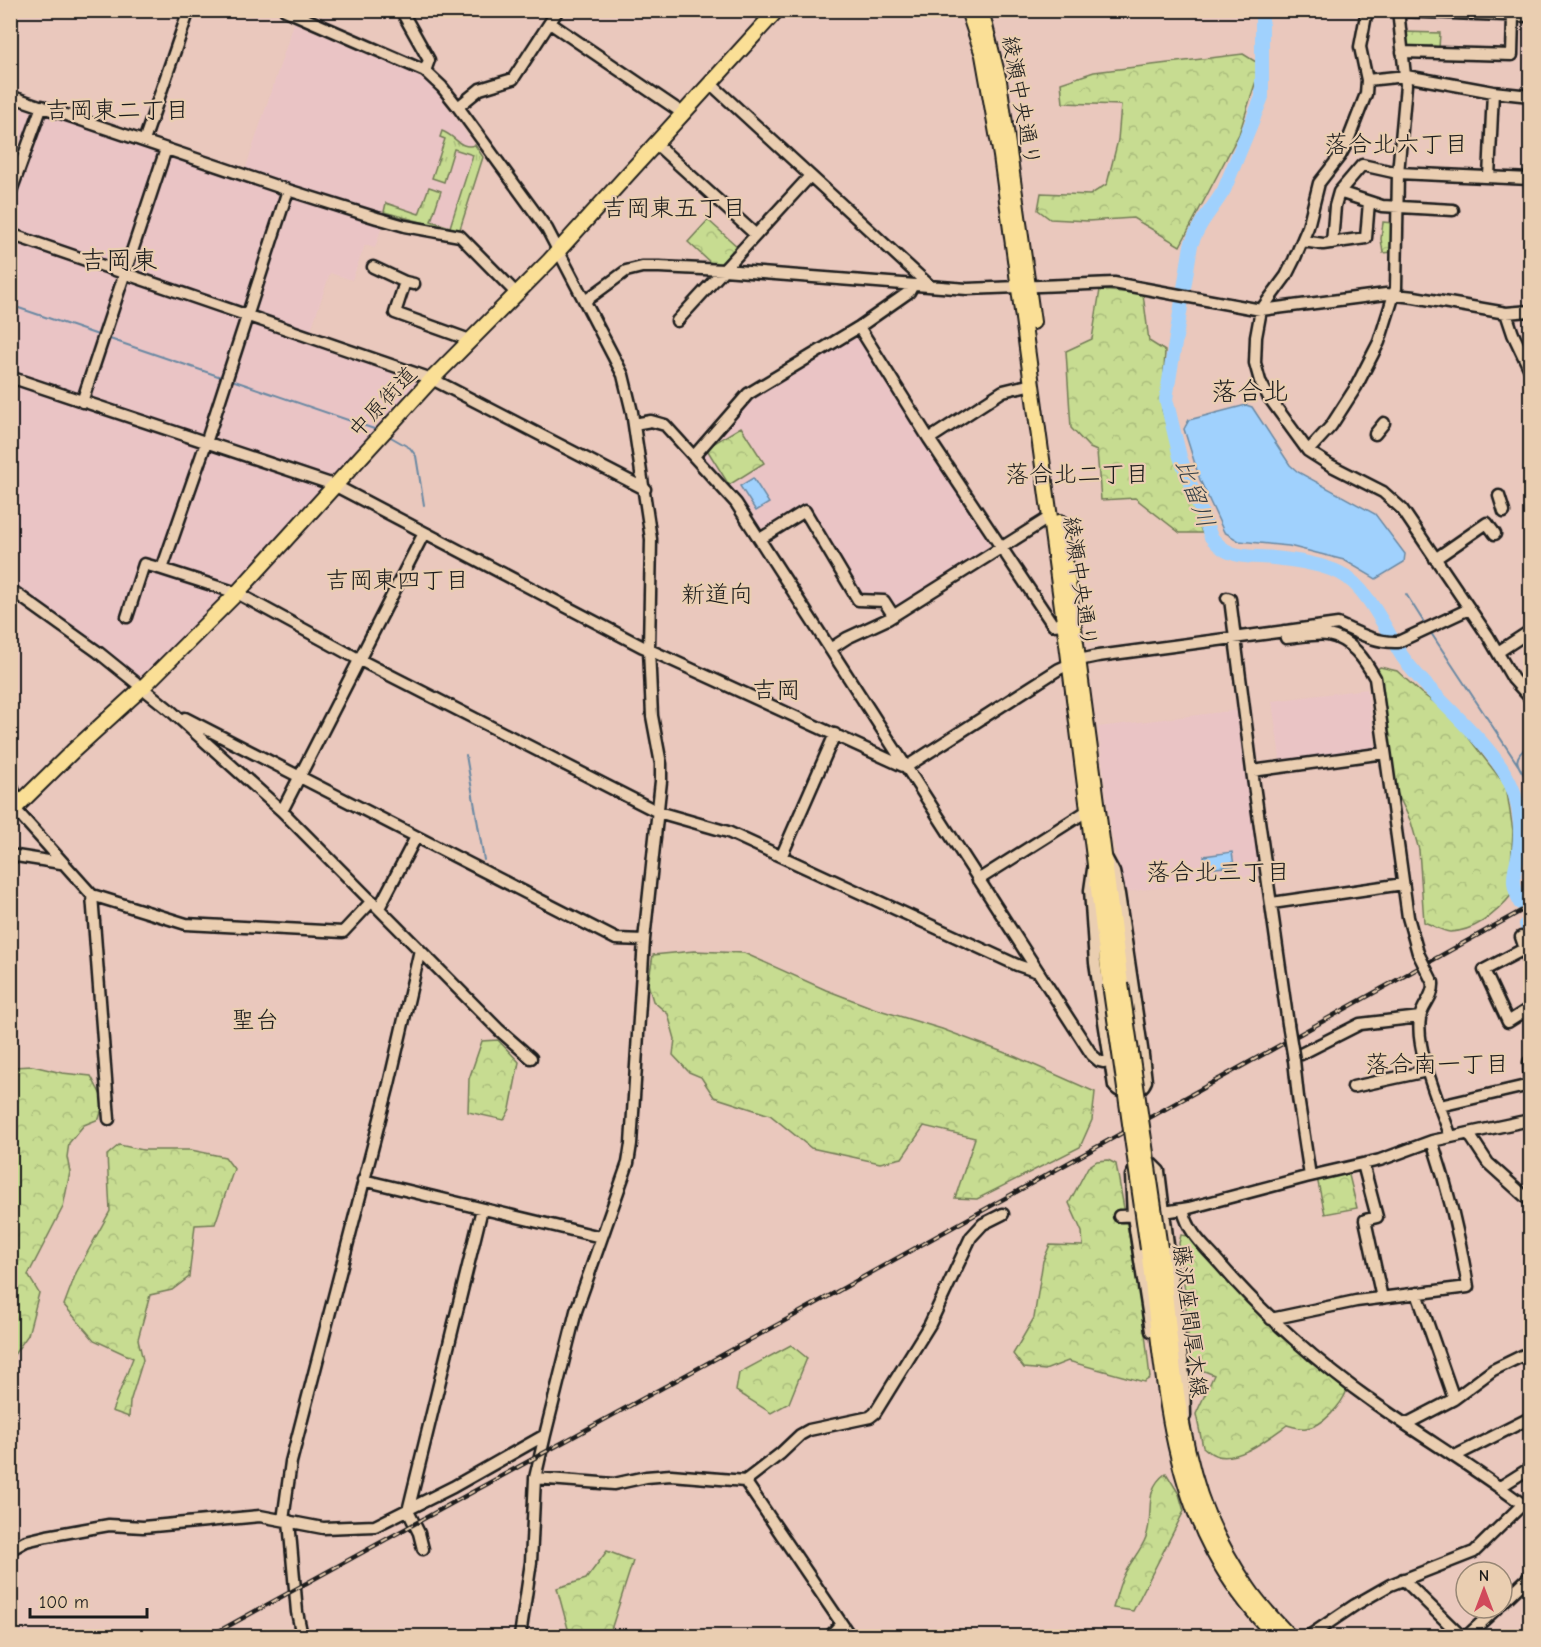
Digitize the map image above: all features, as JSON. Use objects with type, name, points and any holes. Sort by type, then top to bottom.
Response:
[{"type":"main road","name":"中原街道","points":[[13,811],[73,751],[142,688],[237,593],[432,379],[559,250],[777,10]]},
{"type":"main road","name":"綾瀬中央通り","points":[[969,10],[991,95],[1040,383],[1115,984]]},
{"type":"main road","name":"綾瀬中央通り","points":[[981,10],[988,30],[999,81],[1024,287],[1032,384],[1064,624],[1075,662],[1087,811],[1099,858]]},
{"type":"main road","name":"藤沢座間厚木線","points":[[1115,984],[1185,1438],[1201,1497],[1222,1542],[1249,1589],[1289,1636]]},
{"type":"main road","name":"藤沢座間厚木線","points":[[1154,1248],[1170,1413],[1186,1481],[1212,1549],[1241,1596],[1275,1636]]},
{"type":"street","points":[[144,141],[189,10]]},
{"type":"street","points":[[285,10],[425,71],[458,107],[531,205],[559,250],[623,375],[630,396],[645,489],[651,539],[652,716],[661,764],[644,940],[631,1144],[628,1163],[576,1311],[535,1478],[531,1562],[520,1636]]},
{"type":"street","points":[[401,10],[429,60],[425,71]]},
{"type":"street","points":[[458,107],[480,89],[513,79],[558,10]]},
{"type":"street","points":[[1367,10],[1360,47],[1367,80],[1366,94],[1347,143],[1319,183],[1308,227],[1290,269],[1261,310],[1256,337],[1257,371],[1268,396],[1308,451],[1318,459],[1383,492],[1394,500],[1498,652],[1513,679],[1530,698]]},
{"type":"street","points":[[1308,451],[1331,426],[1356,387],[1379,342],[1386,314],[1394,295],[1398,173],[1406,76],[1398,11],[1530,16]]},
{"type":"street","points":[[1402,52],[1512,55],[1513,15]]},
{"type":"street","points":[[550,23],[684,114]]},
{"type":"street","points":[[1367,80],[1406,76],[1493,92],[1530,96]]},
{"type":"street","points":[[711,84],[930,286]]},
{"type":"street","points":[[1489,177],[1493,92]]},
{"type":"street","points":[[10,96],[288,190],[405,226],[460,236],[516,293]]},
{"type":"street","points":[[10,194],[42,106]]},
{"type":"street","points":[[656,144],[756,234]]},
{"type":"street","points":[[82,402],[166,149]]},
{"type":"street","points":[[1332,243],[1336,200],[1339,192],[1362,165],[1398,173],[1530,179]]},
{"type":"street","points":[[678,321],[810,176]]},
{"type":"street","points":[[162,569],[206,443],[288,190]]},
{"type":"street","points":[[1339,192],[1398,208],[1453,210]]},
{"type":"street","points":[[1303,241],[1323,244],[1366,238],[1369,202]]},
{"type":"street","points":[[10,234],[432,379],[645,489]]},
{"type":"street","points":[[373,267],[410,283],[395,313],[470,340]]},
{"type":"street","points":[[585,301],[626,271],[642,267],[724,270],[967,289],[1114,283],[1261,310],[1394,295],[1506,313],[1530,311]]},
{"type":"street","points":[[693,456],[748,394],[859,327],[909,292],[913,285]]},
{"type":"street","points":[[1506,313],[1530,370]]},
{"type":"street","points":[[859,327],[929,439],[1053,625],[1064,624]]},
{"type":"street","points":[[10,377],[334,485],[650,649],[906,767]]},
{"type":"street","points":[[929,439],[1003,391],[1032,384]]},
{"type":"street","points":[[634,423],[651,420],[665,424],[736,503],[1092,1054],[1099,1061],[1110,1062],[1143,1056]]},
{"type":"street","points":[[1375,434],[1384,423]]},
{"type":"street","points":[[1499,496],[1504,512]]},
{"type":"street","points":[[760,539],[805,512],[858,600],[884,601],[893,615]]},
{"type":"street","points":[[830,648],[893,615],[1050,517]]},
{"type":"street","points":[[1435,559],[1487,523],[1495,534]]},
{"type":"street","points":[[282,811],[424,533]]},
{"type":"street","points":[[127,617],[144,564],[237,593],[360,660],[658,812],[728,832],[1017,965],[1038,972]]},
{"type":"street","points":[[10,589],[98,652],[171,711],[282,811],[499,1030],[531,1058]]},
{"type":"street","points":[[1227,598],[1230,599],[1288,1023],[1298,1057],[1310,1176]]},
{"type":"street","points":[[906,767],[1075,662],[1098,656],[1338,624],[1372,639],[1393,642],[1469,609]]},
{"type":"street","points":[[1284,631],[1286,638],[1329,635],[1350,644],[1364,659],[1376,683],[1410,928],[1418,953],[1433,983],[1429,1000],[1420,1017],[1427,1071],[1451,1137]]},
{"type":"street","points":[[1498,652],[1530,631]]},
{"type":"street","points":[[171,711],[616,939],[644,940]]},
{"type":"street","points":[[782,855],[835,734]]},
{"type":"street","points":[[1252,771],[1385,753]]},
{"type":"street","points":[[10,781],[15,795],[13,811],[92,895],[186,924],[343,932],[376,904],[416,837]]},
{"type":"street","points":[[978,880],[1087,811]]},
{"type":"street","points":[[10,855],[62,863]]},
{"type":"street","points":[[1099,858],[1114,872],[1124,924],[1146,1082],[1140,1090],[1121,1093],[1113,1086],[1095,963],[1090,890],[1099,858]]},
{"type":"street","points":[[1272,903],[1403,884]]},
{"type":"street","points":[[92,895],[109,1119]]},
{"type":"street","points":[[1521,937],[1530,964]]},
{"type":"street","points":[[1524,949],[1484,970],[1508,1022],[1530,1008]]},
{"type":"street","points":[[302,1636],[286,1521],[287,1480],[389,1084],[420,950]]},
{"type":"street","points":[[1298,1057],[1360,1023],[1420,1017]]},
{"type":"street","points":[[1440,1106],[1530,1085],[1530,1062]]},
{"type":"street","points":[[1353,1087],[1427,1071]]},
{"type":"street","points":[[1119,1216],[1183,1209],[1363,1164],[1432,1141],[1530,1120]]},
{"type":"street","points":[[1469,1134],[1488,1163],[1530,1201]]},
{"type":"street","points":[[1271,1319],[1325,1306],[1468,1287],[1462,1249],[1443,1173],[1432,1141]]},
{"type":"street","points":[[1170,1413],[1154,1349],[1133,1216],[1131,1176],[1136,1167],[1143,1163],[1152,1164],[1159,1171],[1184,1375],[1185,1438]]},
{"type":"street","points":[[1363,1164],[1377,1217],[1365,1220],[1370,1252],[1382,1298]]},
{"type":"street","points":[[363,1180],[601,1238]]},
{"type":"street","points":[[423,1549],[419,1533],[408,1511],[482,1209]]},
{"type":"street","points":[[1183,1209],[1187,1223],[1196,1238],[1271,1319],[1358,1391],[1527,1507],[1474,1552],[1378,1591],[1310,1636]]},
{"type":"street","points":[[535,1478],[614,1484],[671,1475],[745,1481],[809,1430],[861,1420],[875,1413],[930,1324],[971,1237],[984,1224],[1003,1214]]},
{"type":"street","points":[[1418,1293],[1454,1399]]},
{"type":"street","points":[[1406,1424],[1454,1399],[1493,1370],[1530,1352]]},
{"type":"street","points":[[1455,1456],[1530,1418]]},
{"type":"street","points":[[10,1550],[26,1541],[57,1533],[109,1526],[143,1527],[260,1516],[322,1528],[375,1526],[408,1511],[545,1435]]},
{"type":"street","points":[[1500,1487],[1530,1468]]},
{"type":"street","points":[[745,1481],[850,1636]]},
{"type":"street","points":[[1514,1591],[1530,1576]]},
{"type":"street","points":[[1403,1579],[1461,1636]]},
{"type":"street","points":[[1467,1636],[1484,1620]]},
{"type":"street","points":[[830,1636],[841,1624]]},
{"type":"shaded area","points":[[294,23],[416,75],[437,92],[483,157],[459,232],[394,220],[245,170]]},
{"type":"shaded area","points":[[11,98],[383,223],[375,248],[365,245],[352,280],[330,273],[311,330],[11,228]]},
{"type":"shaded area","points":[[11,239],[416,377],[419,385],[338,475],[327,476],[11,372]]},
{"type":"shaded area","points":[[856,333],[991,538],[988,549],[899,607],[890,606],[858,593],[805,506],[769,529],[758,527],[742,501],[704,460],[704,449],[752,397]]},
{"type":"shaded area","points":[[11,383],[318,486],[320,492],[229,596],[141,683],[11,588]]},
{"type":"shaded area","points":[[1367,689],[1376,752],[1281,765],[1272,701]]},
{"type":"shaded area","points":[[1238,710],[1241,715],[1262,874],[1126,892],[1111,831],[1098,727]]},
{"type":"green space","points":[[1403,32],[1440,33],[1439,48],[1407,48]]},
{"type":"green space","points":[[1243,54],[1261,65],[1239,134],[1180,246],[1133,218],[1088,221],[1050,219],[1038,210],[1041,193],[1090,195],[1107,184],[1118,140],[1121,105],[1063,103],[1061,83],[1094,72]]},
{"type":"green space","points":[[442,131],[465,146],[475,145],[483,157],[459,232],[384,212],[386,203],[419,214],[429,187],[441,191],[431,221],[450,227],[473,155],[454,149],[444,182],[432,178],[445,139],[440,137]]},
{"type":"green space","points":[[708,220],[739,248],[723,265],[712,264],[688,242]]},
{"type":"green space","points":[[1383,222],[1393,223],[1393,252],[1383,253],[1381,239]]},
{"type":"green space","points":[[1100,290],[1143,294],[1149,341],[1165,351],[1162,410],[1202,533],[1180,533],[1135,498],[1101,500],[1097,451],[1090,448],[1071,428],[1066,351],[1092,339]]},
{"type":"green space","points":[[741,427],[764,463],[729,485],[706,448]]},
{"type":"green space","points":[[1380,667],[1397,671],[1442,708],[1461,728],[1506,786],[1513,831],[1511,865],[1513,893],[1486,920],[1460,931],[1447,932],[1424,922],[1419,850],[1411,822],[1391,780],[1373,673]]},
{"type":"green space","points":[[694,951],[744,953],[826,990],[1016,1057],[1095,1092],[1092,1120],[1080,1147],[977,1199],[955,1198],[975,1138],[924,1126],[902,1158],[880,1163],[811,1148],[770,1115],[714,1097],[701,1077],[689,1072],[673,1055],[675,1039],[668,1014],[653,1001],[648,984],[653,955]]},
{"type":"green space","points":[[498,1040],[519,1062],[510,1109],[504,1120],[468,1112],[469,1079],[482,1041]]},
{"type":"green space","points":[[33,1066],[62,1073],[91,1076],[104,1101],[99,1119],[84,1125],[69,1143],[67,1157],[70,1172],[63,1207],[28,1275],[39,1293],[28,1335],[11,1359],[10,1075],[13,1067]]},
{"type":"green space","points":[[119,1145],[143,1150],[191,1150],[225,1157],[234,1169],[215,1224],[195,1225],[189,1277],[172,1290],[150,1295],[138,1339],[143,1360],[130,1402],[129,1417],[112,1411],[133,1358],[94,1340],[64,1305],[76,1273],[110,1211],[107,1155]]},
{"type":"green space","points":[[1108,1160],[1116,1164],[1142,1307],[1150,1378],[1144,1382],[1068,1361],[1045,1370],[1024,1368],[1013,1354],[1034,1318],[1043,1261],[1050,1245],[1083,1246],[1082,1232],[1069,1203],[1088,1167],[1097,1161]]},
{"type":"green space","points":[[1348,1171],[1357,1208],[1325,1214],[1317,1178]]},
{"type":"green space","points":[[1181,1235],[1187,1236],[1290,1343],[1338,1380],[1347,1390],[1341,1402],[1319,1424],[1306,1428],[1287,1425],[1253,1448],[1233,1456],[1215,1455],[1203,1447],[1196,1414],[1214,1375],[1190,1365],[1179,1243]]},
{"type":"green space","points":[[791,1345],[807,1358],[789,1403],[771,1413],[736,1391],[739,1373]]},
{"type":"green space","points":[[1166,1473],[1179,1494],[1184,1511],[1133,1611],[1113,1608],[1123,1577],[1146,1537],[1154,1487]]},
{"type":"green space","points":[[607,1551],[633,1561],[609,1636],[570,1636],[557,1588],[586,1579]]},
{"type":"water","points":[[1246,405],[1252,407],[1290,465],[1298,472],[1375,514],[1405,554],[1404,562],[1376,579],[1344,560],[1289,546],[1239,541],[1224,532],[1200,480],[1184,429],[1189,420]]},
{"type":"water","points":[[753,478],[769,503],[756,511],[740,486]]},
{"type":"water","points":[[1232,852],[1234,866],[1206,869],[1204,856]]},
{"type":"waterway","name":"比留川","points":[[1262,10],[1262,97],[1224,190],[1202,223],[1191,245],[1166,399],[1180,457],[1211,537],[1217,544],[1234,554],[1282,559],[1324,567],[1350,580],[1376,610],[1402,656],[1493,756],[1505,774],[1518,806],[1520,843],[1514,878],[1520,903]]},
{"type":"waterway","points":[[10,305],[101,336]]},
{"type":"waterway","points":[[107,338],[224,378]]},
{"type":"waterway","points":[[229,379],[377,430]]},
{"type":"waterway","points":[[389,436],[410,448],[416,456],[424,505]]},
{"type":"waterway","points":[[1406,594],[1425,624]]},
{"type":"waterway","points":[[1431,633],[1518,765]]},
{"type":"waterway","points":[[1530,745],[1517,759],[1519,768],[1530,784]]},
{"type":"waterway","points":[[466,755],[484,860]]},
{"type":"waterway","name":"比留川","points":[[1526,924],[1530,939]]},
{"type":"railway","points":[[210,1636],[777,1325],[1530,906]]},
{"type":"district","name":"吉岡東二丁目","points":[[117,110]]},
{"type":"district","name":"落合北六丁目","points":[[1396,144]]},
{"type":"district","name":"吉岡東五丁目","points":[[674,208]]},
{"type":"district","name":"吉岡東","points":[[119,261]]},
{"type":"district","name":"落合北","points":[[1250,392]]},
{"type":"district","name":"落合北二丁目","points":[[1077,474]]},
{"type":"district","name":"吉岡東四丁目","points":[[397,580]]},
{"type":"district","name":"新道向","points":[[717,594]]},
{"type":"district","name":"吉岡","points":[[776,690]]},
{"type":"district","name":"落合北三丁目","points":[[1218,872]]},
{"type":"district","name":"聖台","points":[[255,1020]]},
{"type":"district","name":"落合南一丁目","points":[[1437,1064]]}]
